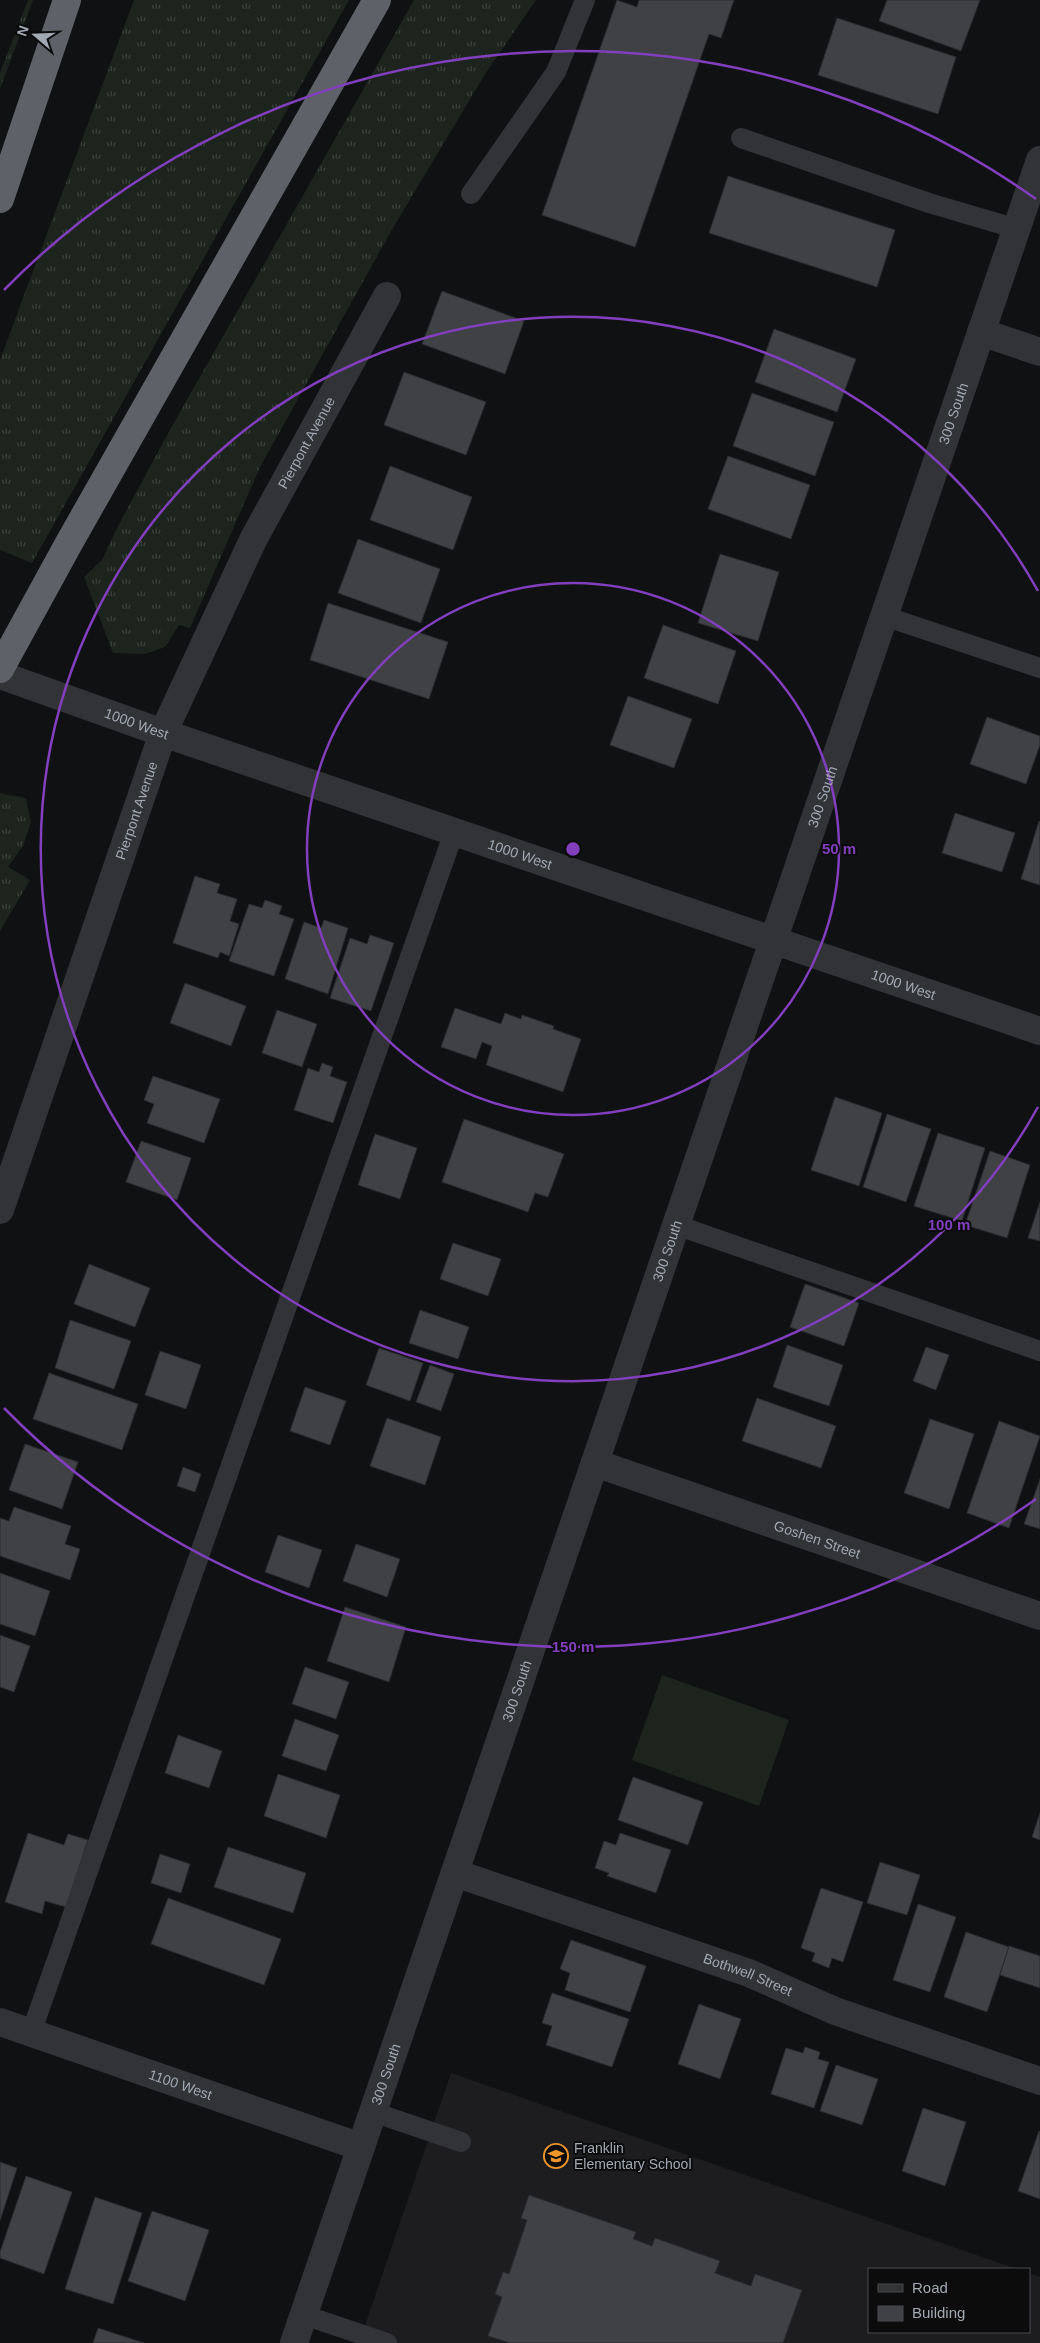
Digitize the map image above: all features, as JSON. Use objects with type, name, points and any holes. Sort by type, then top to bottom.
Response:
[{"type":"highway","points":[[0,199],[67,0]]},
{"type":"highway","points":[[0,668],[69,542],[377,0]]},
{"type":"street","name":"300 South","points":[[294,2343],[1040,160]]},
{"type":"street","name":"Pierpont Avenue","points":[[0,1210],[163,733],[254,538],[387,296]]},
{"type":"street","points":[[981,332],[1040,352]]},
{"type":"street","name":"1000 West","points":[[0,675],[163,733],[1040,1031]]},
{"type":"street","name":"Goshen Street","points":[[595,1464],[1040,1616]]},
{"type":"street","name":"Bothwell Street","points":[[455,1873],[750,1973],[835,2011],[1040,2081]]},
{"type":"street","name":"1100 West","points":[[0,2022],[361,2147]]},
{"type":"lane","points":[[471,194],[556,72],[585,0]]},
{"type":"lane","points":[[741,138],[929,203],[1016,229]]},
{"type":"lane","points":[[884,616],[1040,668]]},
{"type":"lane","points":[[31,2033],[454,832]]},
{"type":"lane","points":[[676,1225],[1040,1351]]},
{"type":"lane","points":[[373,2112],[461,2142]]},
{"type":"lane","points":[[304,2315],[387,2343]]},
{"type":"shaded area","name":"Franklin Elementary School","points":[[451,2073],[1014,2268],[868,2268],[868,2333],[1030,2333],[1030,2273],[1040,2277],[1040,2343],[359,2343]]},
{"type":"green space","points":[[28,0],[33,0],[0,89],[0,73]]},
{"type":"green space","points":[[134,0],[349,0],[32,563],[0,550],[0,360]]},
{"type":"green space","points":[[414,0],[536,0],[485,74],[390,233],[259,469],[190,628],[179,625],[165,647],[145,654],[113,653],[84,577],[102,560],[117,528],[171,428]]},
{"type":"green space","points":[[0,793],[26,798],[31,822],[23,846],[8,867],[30,880],[0,931]]},
{"type":"green space","points":[[662,1675],[789,1720],[759,1806],[632,1760]]},
{"type":"building","points":[[617,0],[637,7],[639,0],[734,0],[721,38],[709,34],[635,247],[542,215]]},
{"type":"building","points":[[887,0],[980,0],[961,51],[879,21]]},
{"type":"building","points":[[837,18],[956,57],[938,114],[818,75]]},
{"type":"building","points":[[728,176],[895,230],[877,287],[709,233]]},
{"type":"building","points":[[442,291],[524,321],[505,374],[422,344]]},
{"type":"building","points":[[774,329],[856,359],[837,412],[755,382]]},
{"type":"building","points":[[404,372],[486,402],[466,455],[384,425]]},
{"type":"building","points":[[752,393],[834,422],[815,476],[733,446]]},
{"type":"building","points":[[728,456],[810,485],[791,539],[708,509]]},
{"type":"building","points":[[390,466],[472,497],[453,550],[370,520]]},
{"type":"building","points":[[358,539],[440,569],[421,623],[338,593]]},
{"type":"building","points":[[720,554],[779,572],[758,641],[698,623]]},
{"type":"building","points":[[328,603],[448,642],[429,699],[310,660]]},
{"type":"building","points":[[663,625],[736,651],[718,704],[644,678]]},
{"type":"building","points":[[628,696],[692,719],[674,768],[610,745]]},
{"type":"building","points":[[987,717],[1040,736],[1040,745],[1026,784],[970,764]]},
{"type":"building","points":[[955,813],[1015,833],[1002,872],[942,853]]},
{"type":"building","points":[[1040,822],[1040,885],[1021,879]]},
{"type":"building","points":[[195,876],[220,884],[217,893],[237,899],[230,921],[239,924],[229,956],[220,952],[218,958],[173,943]]},
{"type":"building","points":[[265,900],[282,906],[279,914],[294,919],[274,976],[229,961],[249,904],[262,908]]},
{"type":"building","points":[[324,920],[348,928],[328,994],[285,979],[304,922],[321,928]]},
{"type":"building","points":[[370,935],[394,943],[371,1011],[330,998],[350,938],[367,944]]},
{"type":"building","points":[[185,983],[246,1006],[231,1046],[170,1023]]},
{"type":"building","points":[[455,1008],[501,1024],[505,1013],[521,1019],[522,1015],[554,1026],[553,1029],[581,1039],[563,1092],[486,1065],[492,1046],[482,1042],[476,1059],[441,1047]]},
{"type":"building","points":[[277,1010],[317,1024],[302,1067],[262,1053]]},
{"type":"building","points":[[322,1063],[333,1067],[330,1076],[347,1082],[333,1123],[294,1110],[308,1068],[319,1072]]},
{"type":"building","points":[[153,1076],[220,1099],[204,1143],[147,1123],[154,1104],[144,1100]]},
{"type":"building","points":[[835,1097],[882,1113],[859,1186],[811,1170]]},
{"type":"building","points":[[887,1114],[931,1129],[906,1202],[863,1187]]},
{"type":"building","points":[[464,1119],[564,1154],[548,1197],[535,1193],[528,1212],[442,1182]]},
{"type":"building","points":[[938,1133],[985,1148],[962,1221],[914,1206]]},
{"type":"building","points":[[375,1134],[417,1148],[400,1199],[358,1185]]},
{"type":"building","points":[[141,1141],[191,1158],[177,1200],[126,1182]]},
{"type":"building","points":[[990,1151],[1030,1165],[1007,1238],[965,1225]]},
{"type":"building","points":[[1040,1202],[1040,1241],[1028,1238]]},
{"type":"building","points":[[453,1243],[501,1259],[488,1296],[440,1279]]},
{"type":"building","points":[[89,1264],[150,1288],[135,1327],[74,1304]]},
{"type":"building","points":[[805,1284],[859,1303],[844,1346],[790,1327]]},
{"type":"building","points":[[420,1310],[469,1327],[458,1359],[409,1343]]},
{"type":"building","points":[[70,1320],[131,1341],[114,1389],[55,1368]]},
{"type":"building","points":[[787,1345],[843,1365],[829,1406],[773,1387]]},
{"type":"building","points":[[926,1347],[949,1355],[936,1390],[913,1381]]},
{"type":"building","points":[[379,1348],[423,1363],[410,1401],[366,1385]]},
{"type":"building","points":[[160,1351],[201,1365],[186,1409],[145,1395]]},
{"type":"building","points":[[430,1365],[454,1374],[441,1411],[416,1402]]},
{"type":"building","points":[[49,1373],[138,1404],[122,1450],[33,1419]]},
{"type":"building","points":[[305,1387],[346,1401],[330,1445],[290,1431]]},
{"type":"building","points":[[757,1398],[836,1426],[821,1468],[742,1441]]},
{"type":"building","points":[[387,1418],[441,1437],[425,1485],[370,1466]]},
{"type":"building","points":[[930,1419],[974,1434],[949,1509],[904,1493]]},
{"type":"building","points":[[999,1421],[1040,1436],[1009,1528],[967,1513]]},
{"type":"building","points":[[25,1444],[78,1462],[62,1509],[9,1490]]},
{"type":"building","points":[[183,1467],[201,1474],[195,1492],[177,1486]]},
{"type":"building","points":[[1040,1479],[1040,1529],[1024,1524]]},
{"type":"building","points":[[14,1507],[71,1526],[65,1544],[80,1549],[70,1580],[0,1556],[0,1518],[9,1521]]},
{"type":"building","points":[[278,1535],[322,1550],[309,1588],[265,1572]]},
{"type":"building","points":[[356,1544],[400,1559],[387,1597],[343,1581]]},
{"type":"building","points":[[0,1573],[50,1591],[35,1636],[0,1624]]},
{"type":"building","points":[[345,1607],[406,1627],[389,1682],[327,1661]]},
{"type":"building","points":[[0,1635],[30,1646],[14,1692],[0,1687]]},
{"type":"building","points":[[305,1667],[349,1682],[336,1719],[292,1704]]},
{"type":"building","points":[[295,1719],[339,1735],[326,1771],[282,1756]]},
{"type":"building","points":[[178,1735],[222,1751],[209,1788],[165,1773]]},
{"type":"building","points":[[278,1774],[340,1795],[326,1838],[264,1816]]},
{"type":"building","points":[[633,1777],[703,1802],[688,1845],[618,1820]]},
{"type":"building","points":[[1040,1813],[1040,1840],[1032,1837]]},
{"type":"building","points":[[28,1833],[64,1845],[68,1834],[88,1840],[66,1907],[45,1901],[42,1914],[5,1902]]},
{"type":"building","points":[[620,1833],[671,1850],[656,1893],[607,1876],[609,1873],[595,1868],[604,1841],[616,1845]]},
{"type":"building","points":[[228,1847],[306,1873],[293,1913],[214,1887]]},
{"type":"building","points":[[160,1854],[190,1864],[181,1893],[151,1883]]},
{"type":"building","points":[[880,1862],[920,1875],[907,1915],[867,1903]]},
{"type":"building","points":[[821,1888],[863,1902],[843,1962],[832,1958],[829,1968],[812,1961],[815,1953],[801,1948]]},
{"type":"building","points":[[168,1898],[281,1939],[264,1985],[151,1944]]},
{"type":"building","points":[[918,1904],[956,1917],[930,1992],[893,1980]]},
{"type":"building","points":[[966,1932],[1009,1947],[987,2012],[944,1997]]},
{"type":"building","points":[[571,1940],[646,1966],[630,2012],[565,1990],[570,1973],[560,1969]]},
{"type":"building","points":[[1009,1946],[1040,1956],[1040,1988],[1000,1975]]},
{"type":"building","points":[[552,1993],[629,2019],[612,2067],[546,2045],[552,2026],[542,2023]]},
{"type":"building","points":[[699,2004],[741,2019],[720,2079],[678,2064]]},
{"type":"building","points":[[805,2047],[820,2052],[818,2059],[829,2062],[814,2108],[771,2094],[786,2048],[803,2053]]},
{"type":"building","points":[[836,2065],[878,2079],[862,2125],[820,2111]]},
{"type":"building","points":[[923,2108],[966,2122],[945,2186],[902,2171]]},
{"type":"building","points":[[1040,2132],[1040,2199],[1018,2191]]},
{"type":"building","points":[[0,2162],[17,2168],[0,2221]]},
{"type":"building","points":[[26,2176],[72,2192],[44,2274],[0,2258],[0,2252]]},
{"type":"building","points":[[529,2195],[636,2232],[633,2239],[652,2246],[655,2238],[720,2261],[715,2273],[751,2286],[755,2274],[802,2290],[783,2343],[510,2343],[488,2336],[502,2297],[495,2294],[503,2272],[509,2274],[527,2220],[521,2218]]},
{"type":"building","points":[[95,2197],[142,2213],[113,2304],[65,2289]]},
{"type":"building","points":[[152,2211],[209,2230],[185,2301],[128,2281]]},
{"type":"building","points":[[98,2328],[144,2343],[93,2343]]},
{"type":"place","name":"Franklin Elementary School","points":[[556,2156]]}]
